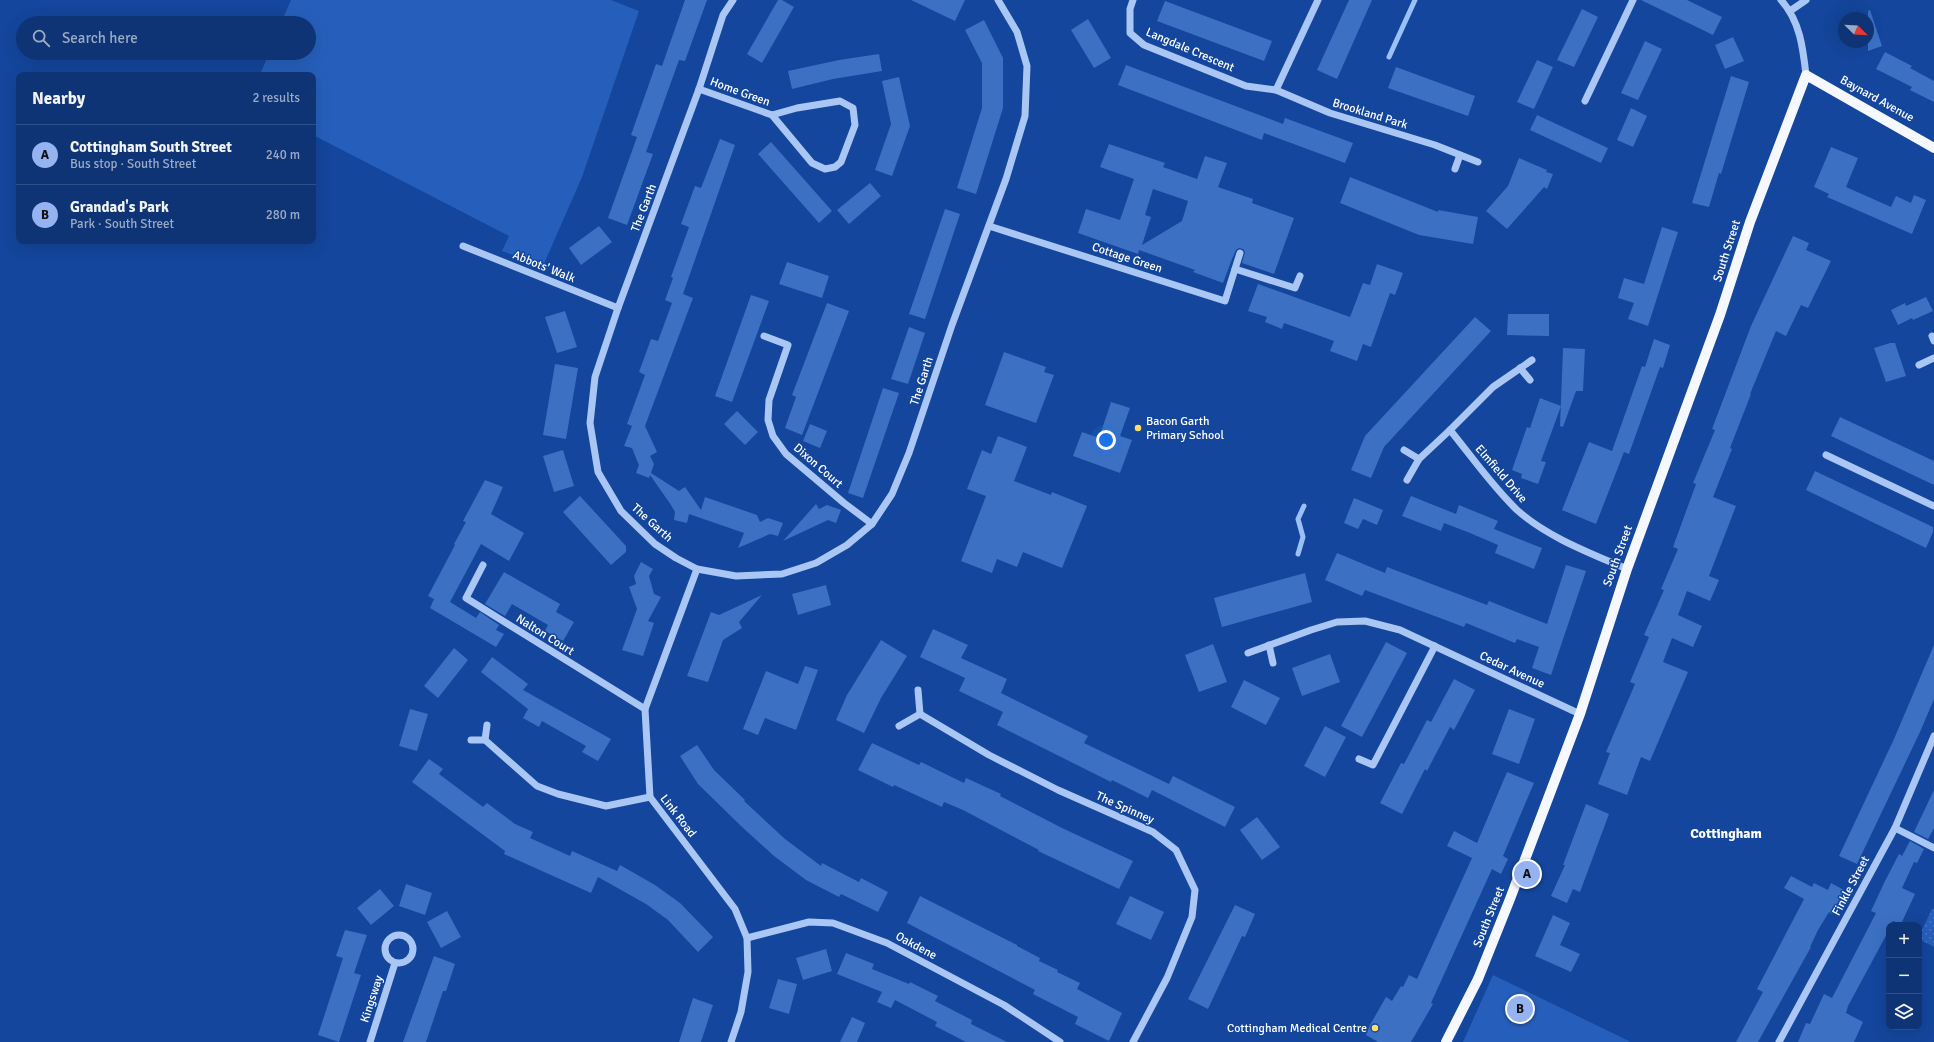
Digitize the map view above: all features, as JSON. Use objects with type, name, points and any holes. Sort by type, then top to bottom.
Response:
[{"type":"main road","name":"Baynard Avenue","points":[[1806,75],[1934,148]]},
{"type":"main road","name":"South Street","points":[[1446,1042],[1478,979],[1580,714],[1626,569],[1720,316],[1750,222],[1806,75]]},
{"type":"street","name":"The Garth","points":[[734,0],[723,15],[700,89],[618,308],[595,377],[590,423],[598,472],[621,511],[655,544],[676,558],[697,569],[736,576],[782,574],[816,563],[847,546],[872,524],[892,494],[909,453],[952,324],[1006,179],[1025,116],[1028,66],[1017,32],[998,0]]},
{"type":"street","name":"Langdale Crescent","points":[[1133,0],[1130,8],[1130,33],[1144,45],[1246,86],[1276,90]]},
{"type":"street","points":[[1276,90],[1318,0]]},
{"type":"street","points":[[1585,102],[1633,0]]},
{"type":"street","points":[[1782,0],[1790,11],[1803,44],[1806,75]]},
{"type":"street","points":[[1790,11],[1806,0]]},
{"type":"street","name":"Home Green","points":[[700,89],[772,115],[812,163],[825,169],[835,167],[841,162],[855,124],[853,108],[840,101],[797,108],[772,115]]},
{"type":"street","name":"Brookland Park","points":[[1276,90],[1330,113],[1435,145],[1478,162]]},
{"type":"street","points":[[1455,169],[1460,155]]},
{"type":"street","name":"Cottage Green","points":[[989,226],[1225,301],[1240,253]]},
{"type":"street","name":"Abbots' Walk","points":[[463,246],[618,308]]},
{"type":"street","points":[[1235,269],[1296,288],[1300,276]]},
{"type":"street","name":"Dixon Court","points":[[764,336],[788,345],[769,400],[768,420],[773,436],[786,454],[844,503],[872,524]]},
{"type":"street","points":[[1919,365],[1934,358]]},
{"type":"street","points":[[1407,480],[1419,459],[1493,387],[1532,360]]},
{"type":"street","points":[[1520,368],[1530,380]]},
{"type":"street","name":"Elmfield Drive","points":[[1450,430],[1492,483],[1517,510],[1540,527],[1588,552],[1626,569]]},
{"type":"street","points":[[1404,450],[1419,459]]},
{"type":"street","points":[[1826,455],[1934,506]]},
{"type":"street","name":"Nalton Court","points":[[483,565],[466,598],[645,709]]},
{"type":"street","name":"Link Road","points":[[697,569],[645,709],[650,797],[734,909],[747,938],[748,972],[741,1012],[731,1042]]},
{"type":"street","name":"Cedar Avenue","points":[[1248,653],[1337,622],[1366,622],[1400,630],[1580,714]]},
{"type":"street","points":[[1269,645],[1272,663]]},
{"type":"street","points":[[1359,759],[1373,765],[1435,646]]},
{"type":"street","points":[[899,726],[920,714],[918,690]]},
{"type":"street","name":"The Spinney","points":[[920,714],[989,755],[1051,787],[1153,832],[1176,850],[1195,890],[1192,917],[1167,978],[1133,1042]]},
{"type":"street","points":[[485,740],[487,725]]},
{"type":"street","name":"Finkle Street","points":[[1779,1042],[1895,828],[1934,736]]},
{"type":"street","points":[[471,740],[485,740],[537,786],[558,794],[606,806],[650,797]]},
{"type":"street","points":[[1895,828],[1934,848]]},
{"type":"street","name":"Oakdene","points":[[747,938],[809,922],[833,923],[887,943],[1004,1005],[1060,1042]]},
{"type":"street","name":"Kingsway","points":[[395,934],[407,936],[414,946],[412,956],[406,962],[394,963],[385,952],[386,942],[395,934]]},
{"type":"street","name":"Kingsway","points":[[370,1042],[394,963]]},
{"type":"shaded area","points":[[291,0],[611,0],[639,11],[582,177],[543,266],[502,251],[509,236],[316,137],[316,72],[261,72],[266,60],[316,60],[316,16],[284,16]]},
{"type":"shaded area","points":[[1932,909],[1934,909],[1934,947],[1922,941],[1922,930]]},
{"type":"shaded area","points":[[1493,975],[1631,1042],[1463,1042]]},
{"type":"building","points":[[685,0],[707,0],[685,61],[679,60],[646,152],[653,154],[627,225],[608,218],[637,137],[631,135],[656,64],[662,66]]},
{"type":"building","points":[[778,0],[782,0],[794,7],[762,63],[747,54]]},
{"type":"building","points":[[911,0],[965,0],[955,21]]},
{"type":"building","points":[[1349,0],[1372,0],[1337,79],[1317,70]]},
{"type":"building","points":[[1641,0],[1687,0],[1722,17],[1713,35]]},
{"type":"building","points":[[1165,1],[1272,41],[1264,61],[1157,21]]},
{"type":"building","points":[[1582,9],[1598,17],[1574,67],[1557,60]]},
{"type":"building","points":[[1088,19],[1111,58],[1094,68],[1071,30]]},
{"type":"building","points":[[984,20],[1003,58],[1003,108],[976,194],[957,188],[982,108],[982,63],[965,30]]},
{"type":"building","points":[[1874,22],[1882,46],[1868,51],[1868,48],[1874,48]]},
{"type":"building","points":[[1733,37],[1744,61],[1725,69],[1715,45]]},
{"type":"building","points":[[1645,41],[1662,49],[1638,100],[1621,93]]},
{"type":"building","points":[[1885,52],[1912,66],[1910,68],[1934,81],[1934,102],[1910,90],[1912,87],[1876,69]]},
{"type":"building","points":[[879,54],[882,71],[833,79],[792,89],[788,71],[839,60]]},
{"type":"building","points":[[1537,60],[1553,67],[1534,109],[1517,102]]},
{"type":"building","points":[[1126,65],[1283,124],[1285,118],[1353,143],[1345,163],[1264,133],[1262,140],[1118,85]]},
{"type":"building","points":[[1396,67],[1475,96],[1468,116],[1388,88]]},
{"type":"building","points":[[1731,76],[1749,82],[1721,174],[1719,173],[1709,207],[1692,203]]},
{"type":"building","points":[[899,77],[910,126],[892,176],[875,170],[891,124],[882,81]]},
{"type":"building","points":[[1631,108],[1647,116],[1633,147],[1617,140]]},
{"type":"building","points":[[1537,115],[1608,148],[1601,163],[1530,130]]},
{"type":"building","points":[[720,139],[735,145],[683,294],[693,298],[645,426],[657,452],[650,456],[654,464],[651,473],[679,491],[685,487],[701,510],[705,497],[757,515],[760,522],[768,518],[783,523],[778,536],[770,534],[738,548],[744,533],[689,514],[687,523],[674,520],[675,512],[671,505],[650,475],[649,478],[636,473],[639,465],[632,448],[624,446],[632,426],[627,424],[645,375],[639,372],[651,339],[658,341],[672,303],[665,300],[673,278],[671,277],[689,227],[681,224],[695,186],[701,188]]},
{"type":"building","points":[[771,142],[832,211],[819,223],[758,154]]},
{"type":"building","points":[[1109,144],[1165,163],[1163,167],[1197,179],[1205,156],[1227,163],[1218,187],[1253,199],[1252,203],[1294,218],[1274,274],[1242,263],[1245,252],[1243,249],[1239,248],[1236,250],[1223,283],[1193,272],[1195,270],[1139,250],[1138,254],[1078,233],[1086,209],[1120,220],[1134,179],[1100,167]],"holes":[[[1153,189],[1188,201],[1182,221],[1142,245],[1151,217],[1145,215]]]},
{"type":"building","points":[[1831,147],[1858,158],[1846,187],[1891,207],[1896,196],[1911,203],[1914,195],[1926,200],[1912,234],[1827,197],[1829,194],[1814,187]]},
{"type":"building","points":[[1519,158],[1553,174],[1547,189],[1544,187],[1507,229],[1486,211],[1508,186]]},
{"type":"building","points":[[1350,177],[1438,212],[1438,210],[1478,217],[1473,244],[1419,235],[1340,203]]},
{"type":"building","points":[[870,183],[881,196],[849,224],[837,210]]},
{"type":"building","points":[[945,209],[960,214],[925,319],[909,314]]},
{"type":"building","points":[[599,226],[612,242],[581,265],[569,248]]},
{"type":"building","points":[[1662,227],[1678,232],[1648,326],[1628,319],[1634,303],[1618,298],[1624,278],[1644,284]]},
{"type":"building","points":[[1793,236],[1809,243],[1806,250],[1831,261],[1808,308],[1801,305],[1786,336],[1776,331],[1750,394],[1730,448],[1732,449],[1713,497],[1736,506],[1709,576],[1719,580],[1710,601],[1687,591],[1678,615],[1702,626],[1693,647],[1672,638],[1663,662],[1688,672],[1650,761],[1641,757],[1627,795],[1598,784],[1610,753],[1606,752],[1635,684],[1630,682],[1649,637],[1644,635],[1664,590],[1661,589],[1678,549],[1673,547],[1696,484],[1693,483],[1715,430],[1712,429],[1751,326]]},
{"type":"building","points":[[787,262],[829,276],[822,298],[779,284]]},
{"type":"building","points":[[1377,264],[1403,273],[1395,295],[1390,293],[1371,347],[1363,344],[1357,361],[1330,351],[1334,341],[1284,323],[1282,329],[1265,322],[1267,317],[1248,311],[1258,284],[1350,317],[1363,283],[1370,285]]},
{"type":"building","points":[[751,295],[769,301],[732,402],[715,396]]},
{"type":"building","points":[[1926,297],[1933,311],[1913,320],[1912,318],[1898,325],[1891,310],[1905,303],[1906,306]]},
{"type":"building","points":[[827,303],[849,311],[802,435],[785,428],[796,397],[792,395]]},
{"type":"building","points":[[565,311],[577,347],[557,353],[545,317]]},
{"type":"building","points":[[1508,314],[1549,314],[1549,336],[1507,335]]},
{"type":"building","points":[[1475,317],[1491,331],[1384,447],[1371,478],[1351,470],[1365,436]]},
{"type":"building","points":[[909,327],[925,333],[908,384],[891,379]]},
{"type":"building","points":[[1654,339],[1670,345],[1663,368],[1660,367],[1629,454],[1624,452],[1596,524],[1562,510],[1589,442],[1612,451],[1642,366],[1645,367]]},
{"type":"building","points":[[1895,343],[1906,376],[1886,382],[1874,348]]},
{"type":"building","points":[[1563,348],[1585,349],[1583,391],[1576,391],[1563,427],[1560,426]]},
{"type":"building","points":[[1004,352],[1046,367],[1044,372],[1054,375],[1036,423],[985,405]]},
{"type":"building","points":[[555,364],[578,368],[566,439],[543,435]]},
{"type":"building","points":[[883,388],[899,393],[863,498],[848,493]]},
{"type":"building","points":[[1540,398],[1561,406],[1541,461],[1546,462],[1538,484],[1521,478],[1522,474],[1512,470],[1527,427],[1530,428]]},
{"type":"building","points":[[1111,402],[1130,408],[1120,436],[1132,440],[1120,473],[1073,456],[1082,432],[1099,438]]},
{"type":"building","points":[[737,411],[758,432],[745,445],[724,424]]},
{"type":"building","points":[[1840,417],[1934,461],[1934,485],[1831,436]]},
{"type":"building","points":[[810,424],[827,431],[820,448],[803,441]]},
{"type":"building","points":[[998,436],[1027,447],[1014,481],[1051,495],[1052,492],[1087,506],[1062,568],[1023,552],[1017,567],[997,559],[992,573],[961,561],[986,496],[967,489],[982,450],[991,454]]},
{"type":"building","points":[[563,450],[574,486],[554,492],[543,456]]},
{"type":"building","points":[[1815,471],[1933,527],[1933,532],[1926,548],[1806,490]]},
{"type":"building","points":[[485,480],[503,487],[491,514],[524,533],[509,561],[481,544],[450,602],[476,618],[480,612],[499,625],[496,630],[504,634],[496,647],[430,608],[434,599],[428,596],[455,545],[454,544],[466,522],[463,521]]},
{"type":"building","points":[[580,496],[626,546],[626,552],[611,565],[563,512]]},
{"type":"building","points":[[1411,496],[1456,514],[1459,505],[1498,521],[1494,529],[1542,548],[1534,569],[1495,553],[1498,545],[1470,533],[1444,523],[1441,531],[1402,516]]},
{"type":"building","points":[[1354,498],[1383,510],[1377,525],[1363,519],[1358,529],[1344,523]]},
{"type":"building","points":[[816,504],[819,509],[827,505],[841,510],[836,523],[828,520],[783,541]]},
{"type":"building","points":[[1337,553],[1385,573],[1387,567],[1487,605],[1489,601],[1547,624],[1566,565],[1586,571],[1551,675],[1532,668],[1539,647],[1517,639],[1515,643],[1466,623],[1464,627],[1365,590],[1362,596],[1325,580]]},
{"type":"building","points":[[641,562],[653,569],[649,576],[654,594],[661,597],[648,621],[654,623],[643,656],[622,650],[637,609],[629,587],[636,584],[634,576]]},
{"type":"building","points":[[504,572],[560,604],[556,612],[574,622],[563,641],[545,631],[548,625],[512,604],[505,616],[485,604]]},
{"type":"building","points":[[1305,573],[1312,602],[1222,627],[1214,598]]},
{"type":"building","points":[[826,585],[831,605],[798,615],[792,594]]},
{"type":"building","points":[[762,595],[739,622],[742,628],[723,640],[708,682],[687,676],[711,612],[719,615]]},
{"type":"building","points":[[933,629],[968,645],[961,658],[1007,679],[1001,693],[1088,736],[1084,743],[1169,784],[1173,776],[1235,807],[1225,827],[1152,790],[1148,798],[1112,780],[1111,782],[997,725],[1003,712],[959,691],[965,678],[920,657]]},
{"type":"building","points":[[881,640],[907,656],[881,698],[864,733],[836,720],[847,695]]},
{"type":"building","points":[[1386,642],[1407,653],[1362,737],[1341,726]]},
{"type":"building","points":[[1213,644],[1227,682],[1199,692],[1185,655]]},
{"type":"building","points":[[1934,645],[1934,699],[1920,732],[1857,864],[1839,856],[1894,739]]},
{"type":"building","points":[[454,648],[468,660],[438,698],[424,686]]},
{"type":"building","points":[[1330,654],[1340,682],[1302,696],[1292,668]]},
{"type":"building","points":[[492,657],[528,684],[523,690],[611,739],[598,761],[582,752],[586,746],[542,721],[539,727],[523,718],[528,709],[481,672]]},
{"type":"building","points":[[805,666],[818,670],[796,730],[765,718],[758,735],[743,729],[766,671],[798,684]]},
{"type":"building","points":[[1454,679],[1475,690],[1454,730],[1450,727],[1427,771],[1425,769],[1402,814],[1380,803],[1401,763],[1404,764],[1427,720],[1431,722]]},
{"type":"building","points":[[1244,680],[1280,698],[1266,725],[1231,707]]},
{"type":"building","points":[[410,709],[428,714],[417,751],[399,746]]},
{"type":"building","points":[[1509,709],[1535,719],[1519,764],[1492,754]]},
{"type":"building","points":[[1325,726],[1346,737],[1325,777],[1304,766]]},
{"type":"building","points":[[872,743],[919,765],[921,762],[964,783],[966,778],[1001,794],[1000,796],[1062,828],[1133,861],[1119,889],[1038,851],[1039,850],[963,810],[944,802],[942,807],[894,785],[893,787],[858,770]]},
{"type":"building","points":[[697,745],[714,770],[745,800],[744,801],[785,839],[821,866],[822,863],[859,882],[861,878],[888,892],[878,912],[841,894],[839,897],[806,880],[774,856],[741,826],[698,784],[680,756]]},
{"type":"building","points":[[429,759],[443,769],[439,774],[483,807],[487,803],[515,824],[533,832],[530,838],[570,856],[572,851],[617,871],[620,865],[655,885],[680,903],[713,937],[698,952],[668,920],[646,904],[598,877],[591,893],[504,854],[505,851],[412,782]]},
{"type":"building","points":[[1507,772],[1534,783],[1503,856],[1508,859],[1501,874],[1492,869],[1431,1003],[1433,1004],[1411,1042],[1378,1042],[1366,1035],[1370,1025],[1386,997],[1392,1001],[1401,986],[1403,987],[1409,975],[1417,979],[1472,858],[1447,846],[1454,831],[1477,843]]},
{"type":"building","points":[[1934,790],[1934,828],[1928,839],[1914,832]]},
{"type":"building","points":[[1586,804],[1609,814],[1580,892],[1573,889],[1567,903],[1551,896],[1565,865],[1563,865]]},
{"type":"building","points":[[1257,817],[1280,847],[1262,860],[1240,830]]},
{"type":"building","points":[[1910,841],[1924,849],[1917,863],[1914,862],[1902,888],[1915,894],[1902,922],[1886,922],[1886,936],[1848,1006],[1846,1013],[1863,1022],[1854,1042],[1798,1042],[1806,1023],[1810,1024],[1824,994],[1832,998],[1876,913],[1871,911],[1885,881],[1899,854],[1902,856]]},
{"type":"building","points":[[1791,876],[1812,887],[1814,883],[1828,890],[1831,883],[1844,890],[1832,914],[1829,912],[1818,930],[1811,947],[1758,1042],[1736,1042],[1763,992],[1757,989],[1804,899],[1784,888]]},
{"type":"building","points":[[406,884],[432,893],[425,915],[399,906]]},
{"type":"building","points":[[380,889],[394,906],[371,925],[357,908]]},
{"type":"building","points":[[920,896],[1040,958],[1039,961],[1080,983],[1077,989],[1122,1013],[1109,1041],[1075,1024],[1078,1017],[1033,994],[1035,990],[907,923]]},
{"type":"building","points":[[1130,896],[1164,912],[1151,940],[1116,924]]},
{"type":"building","points":[[1235,905],[1255,914],[1245,937],[1242,936],[1208,1009],[1188,999]]},
{"type":"building","points":[[447,911],[461,937],[441,948],[427,922]]},
{"type":"building","points":[[1553,915],[1570,923],[1560,945],[1580,954],[1571,972],[1535,956]]},
{"type":"building","points":[[345,930],[367,935],[354,973],[361,975],[339,1042],[318,1035],[343,958],[336,956]]},
{"type":"building","points":[[826,949],[832,971],[803,980],[796,958]]},
{"type":"building","points":[[846,953],[874,964],[872,969],[909,984],[910,982],[938,996],[935,1001],[972,1020],[971,1024],[1007,1042],[966,1042],[935,1026],[937,1022],[895,1000],[891,1008],[877,1002],[882,992],[837,974]]},
{"type":"building","points":[[434,956],[455,964],[446,991],[443,991],[426,1042],[403,1042]]},
{"type":"building","points":[[778,979],[797,984],[789,1014],[769,1008]]},
{"type":"building","points":[[693,998],[713,1005],[701,1042],[679,1042]]},
{"type":"building","points":[[852,1017],[865,1023],[857,1042],[840,1042]]},
{"type":"waterway","points":[[1389,57],[1415,0]]},
{"type":"waterway","points":[[1298,554],[1303,537],[1298,519],[1304,506]]},
{"type":"place","name":"Bacon Garth Primary School","points":[[1138,428]]},
{"type":"place","name":"Cottingham South Street","points":[[1527,874]]},
{"type":"place","name":"Grandad's Park","points":[[1520,1009]]},
{"type":"place","name":"Cottingham Medical Centre","points":[[1375,1028]]},
{"type":"district","name":"Cottingham","points":[[1726,833]]}]
